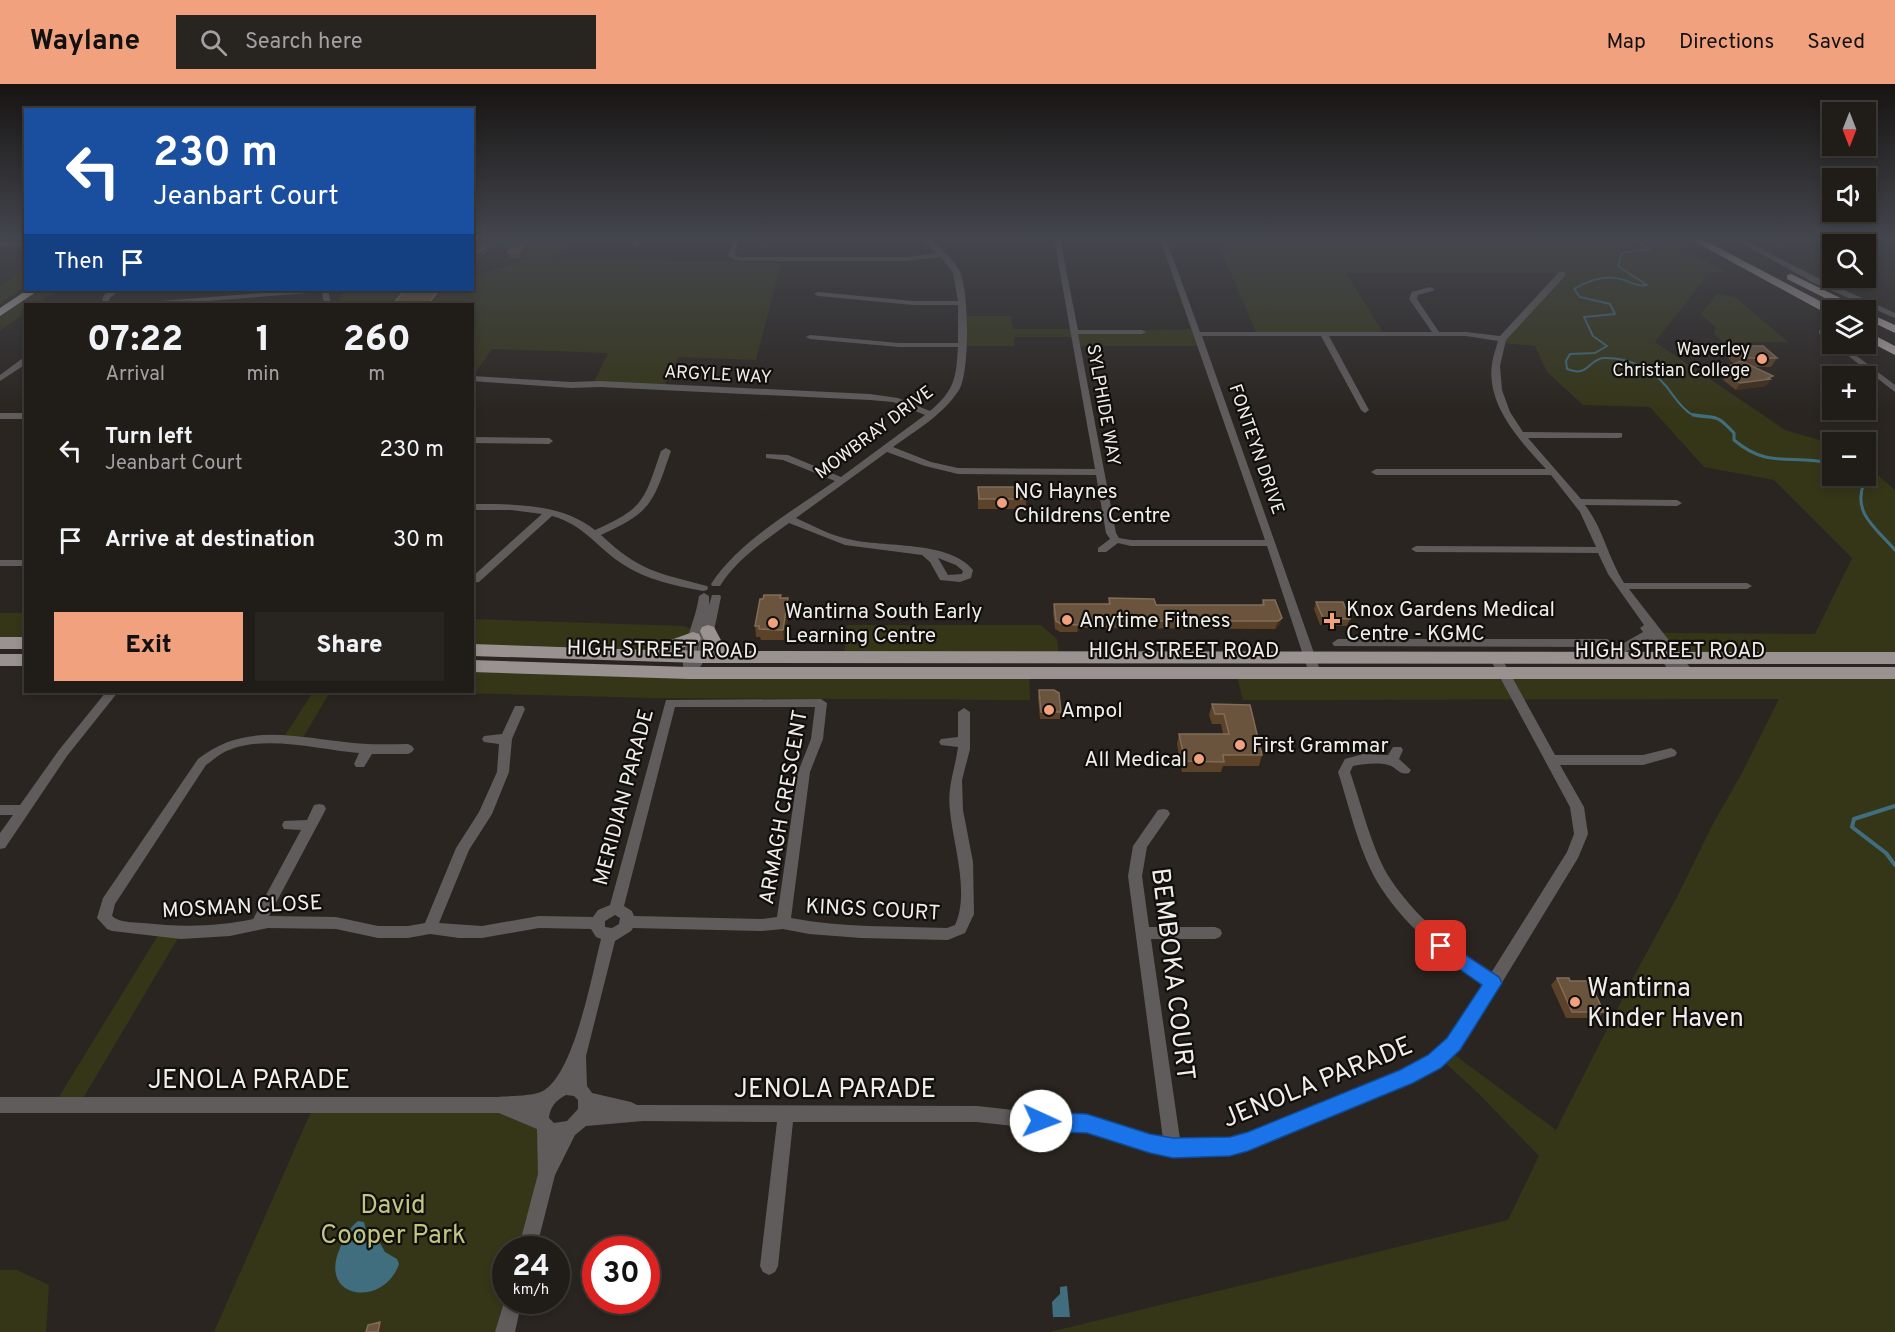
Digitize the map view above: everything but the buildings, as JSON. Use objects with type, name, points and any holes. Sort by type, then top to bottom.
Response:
[{"type":"highway","points":[[0,313],[23,297]]},
{"type":"highway","points":[[1803,297],[1822,308]]},
{"type":"highway","points":[[1876,320],[1895,329]]},
{"type":"highway","points":[[1876,335],[1895,345]]},
{"type":"highway","points":[[1876,341],[1895,351]]},
{"type":"main road","points":[[632,656],[676,645],[701,635],[729,657]]},
{"type":"main road","points":[[0,643],[24,643]]},
{"type":"main road","name":"HIGH STREET ROAD","points":[[474,650],[632,656],[692,662],[729,657],[1050,657],[1504,673],[1895,658]]},
{"type":"main road","name":"HIGH STREET ROAD","points":[[474,666],[692,662],[1087,673],[1312,665],[1359,657],[1495,657],[1607,650],[1676,665],[1895,673]]},
{"type":"main road","points":[[1050,657],[1087,673]]},
{"type":"main road","points":[[0,660],[24,660]]},
{"type":"street","points":[[158,303],[224,297]]},
{"type":"street","points":[[852,297],[913,303],[961,303]]},
{"type":"street","name":"MOWBRAY DRIVE","points":[[716,584],[743,552],[948,400],[960,380],[961,297]]},
{"type":"street","name":"SYLPHIDE WAY","points":[[1068,297],[1111,533],[1116,540]]},
{"type":"street","name":"FONTEYN DRIVE","points":[[1183,297],[1312,665]]},
{"type":"street","points":[[1414,297],[1437,334]]},
{"type":"street","points":[[1541,297],[1502,339],[1497,358],[1497,385],[1506,412],[1520,435],[1579,502],[1591,522],[1609,568],[1640,613],[1659,633],[1676,665]]},
{"type":"street","points":[[1853,297],[1895,316]]},
{"type":"street","points":[[1074,332],[1142,332]]},
{"type":"street","points":[[1197,334],[1477,334],[1502,339]]},
{"type":"street","points":[[1324,334],[1365,410]]},
{"type":"street","points":[[810,337],[899,345],[962,345]]},
{"type":"street","points":[[1850,354],[1895,389]]},
{"type":"street","points":[[0,380],[24,362]]},
{"type":"street","name":"ARGYLE WAY","points":[[474,380],[870,397],[895,400],[931,414]]},
{"type":"street","points":[[0,416],[24,416]]},
{"type":"street","points":[[1520,435],[1619,435]]},
{"type":"street","points":[[474,441],[549,441]]},
{"type":"street","points":[[886,448],[935,466],[966,472],[1099,472]]},
{"type":"street","points":[[594,534],[627,520],[641,510],[650,498],[666,451]]},
{"type":"street","points":[[769,456],[785,457],[841,480]]},
{"type":"street","points":[[1376,472],[1552,472]]},
{"type":"street","points":[[1579,502],[1677,503]]},
{"type":"street","points":[[474,507],[519,507],[550,512],[576,521],[620,558],[639,569],[716,597]]},
{"type":"street","points":[[475,580],[550,512]]},
{"type":"street","points":[[789,519],[845,542],[925,552]]},
{"type":"street","points":[[1102,550],[1116,540],[1131,543],[1271,543]]},
{"type":"street","points":[[1416,549],[1602,550]]},
{"type":"street","points":[[0,563],[24,563]]},
{"type":"street","points":[[692,662],[716,597],[722,594],[723,589],[716,584],[703,592]]},
{"type":"street","points":[[1621,586],[1748,586]]},
{"type":"street","points":[[692,662],[701,635],[703,592]]},
{"type":"street","points":[[1640,613],[1649,634],[1676,665]]},
{"type":"street","points":[[1607,650],[1649,634]]},
{"type":"street","name":"HIGH STREET ROAD","points":[[1338,643],[1584,643],[1607,650]]},
{"type":"street","points":[[1359,657],[1372,643]]},
{"type":"street","name":"JENOLA PARADE","points":[[583,1118],[643,1113],[977,1114],[1087,1123],[1150,1144],[1173,1148],[1212,1148],[1248,1142],[1425,1068],[1454,1044],[1579,841],[1581,827],[1579,814],[1495,657]]},
{"type":"street","points":[[0,844],[63,753],[111,693]]},
{"type":"street","name":"MERIDIAN PARADE","points":[[616,909],[666,700]]},
{"type":"street","name":"ARMAGH CRESCENT","points":[[666,700],[821,703],[817,739],[804,772],[783,923]]},
{"type":"street","points":[[430,928],[463,848],[485,814],[503,772],[506,739],[519,709]]},
{"type":"street","name":"KINGS COURT","points":[[628,922],[761,925],[783,923],[809,928],[861,932],[940,934],[952,933],[960,929],[967,914],[966,862],[956,810],[956,780],[964,742],[964,712]]},
{"type":"street","points":[[488,739],[506,739]]},
{"type":"street","name":"MOSMAN CLOSE","points":[[408,749],[368,749],[303,741],[271,740],[238,742],[216,750],[202,762],[108,902],[103,914],[108,922],[117,926],[170,932],[230,930],[258,923],[336,923],[378,932],[408,932],[430,928],[470,932],[539,922],[597,923]]},
{"type":"street","points":[[945,742],[964,742]]},
{"type":"street","points":[[360,764],[368,749]]},
{"type":"street","points":[[1552,760],[1643,760],[1671,753]]},
{"type":"street","points":[[1405,770],[1394,755],[1349,762],[1344,772],[1374,861],[1385,884],[1423,930],[1450,954],[1493,983]]},
{"type":"street","points":[[258,923],[319,809]]},
{"type":"street","points":[[0,810],[24,810]]},
{"type":"street","name":"BEMBOKA COURT","points":[[1163,814],[1143,838],[1136,855],[1135,889],[1173,1148]]},
{"type":"street","points":[[289,825],[310,825]]},
{"type":"street","points":[[616,909],[627,915],[628,922],[623,930],[609,936],[598,931],[597,923],[606,912],[616,909]]},
{"type":"street","points":[[1142,933],[1215,933]]},
{"type":"street","points":[[560,1089],[578,1056],[609,936]]},
{"type":"street","points":[[530,1236],[546,1173],[569,1130],[583,1118],[583,1095],[578,1056]]},
{"type":"street","points":[[546,1173],[542,1107],[546,1100],[566,1087],[583,1095]]},
{"type":"street","name":"JENOLA PARADE","points":[[583,1095],[643,1113]]},
{"type":"street","name":"JENOLA PARADE","points":[[0,1105],[498,1105],[546,1100]]},
{"type":"street","name":"JENOLA PARADE","points":[[498,1105],[543,1125]]},
{"type":"street","points":[[769,1266],[786,1113]]},
{"type":"street","points":[[543,1125],[556,1132],[569,1130]]},
{"type":"street","points":[[505,1332],[510,1314]]},
{"type":"green space","points":[[0,297],[9,297],[0,304]]},
{"type":"green space","points":[[23,297],[47,297],[38,303],[24,303],[24,314],[0,331],[0,313]]},
{"type":"green space","points":[[340,297],[772,297],[756,360],[679,357],[663,388],[593,384],[608,353],[492,349],[474,372],[474,303],[339,303]]},
{"type":"green space","points":[[1241,297],[1361,297],[1384,334],[1257,334]]},
{"type":"green space","points":[[1541,297],[1690,297],[1655,342],[1785,430],[1822,441],[1822,486],[1876,486],[1876,474],[1895,490],[1895,658],[1677,657],[1659,633],[1815,634],[1852,558],[1774,480],[1704,467],[1650,407],[1583,405],[1547,372],[1535,346],[1501,343]]},
{"type":"green space","points":[[1714,297],[1735,297],[1788,342],[1723,342],[1714,334],[1716,328],[1701,314]]},
{"type":"green space","points":[[961,316],[1011,316],[1013,329],[1073,329],[1074,332],[1195,329],[1202,346],[1077,346],[1075,337],[1014,337],[1014,346],[962,346]]},
{"type":"green space","points":[[0,613],[24,613],[24,643],[0,643]]},
{"type":"green space","points":[[474,619],[684,626],[695,631],[655,651],[474,650]]},
{"type":"green space","points":[[847,625],[1041,625],[1057,639],[1059,657],[844,658]]},
{"type":"green space","points":[[474,666],[1029,673],[1030,700],[653,698],[459,693],[474,693]]},
{"type":"green space","points":[[1236,673],[1895,673],[1895,1332],[1050,1332],[1508,1220],[1539,1156],[1479,1094],[1440,1058],[1448,1050],[1556,1130],[1779,699],[1243,700]]},
{"type":"green space","points":[[312,693],[329,693],[301,741],[282,740]]},
{"type":"green space","points":[[160,932],[181,933],[79,1105],[54,1105]]},
{"type":"green space","name":"David Cooper Park","points":[[314,1105],[498,1105],[541,1122],[546,1173],[530,1236],[492,1236],[492,1314],[505,1314],[505,1332],[214,1332]]},
{"type":"green space","points":[[0,1270],[17,1270],[49,1285],[46,1332],[0,1332]]},
{"type":"water","points":[[358,1221],[364,1222],[367,1235],[380,1243],[385,1252],[397,1259],[399,1264],[391,1278],[380,1287],[368,1292],[355,1292],[345,1288],[337,1279],[335,1265],[345,1237]]},
{"type":"water","points":[[1067,1286],[1070,1317],[1053,1317],[1052,1302],[1060,1294],[1060,1287]]},
{"type":"waterway","points":[[1581,297],[1610,304],[1615,314],[1584,317],[1593,336],[1607,346],[1595,353],[1570,354],[1566,361],[1567,369],[1580,371],[1599,359],[1621,359],[1653,374],[1691,414],[1715,417]]},
{"type":"waterway","points":[[1693,415],[1719,419],[1734,433],[1734,440],[1759,455],[1770,458],[1822,462]]},
{"type":"waterway","points":[[1863,486],[1861,503],[1864,512],[1868,520],[1895,550]]},
{"type":"waterway","points":[[1895,806],[1854,819],[1852,827],[1886,853],[1895,865]]},
{"type":"place","name":"Waverley Christian College","points":[[1762,359]]},
{"type":"place","name":"NG Haynes Childrens Centre","points":[[1002,503]]},
{"type":"place","name":"Anytime Fitness","points":[[1067,620]]},
{"type":"place","name":"Knox Gardens Medical Centre - KGMC","points":[[1332,621]]},
{"type":"place","name":"Wantirna South Early Learning Centre","points":[[773,623]]},
{"type":"place","name":"Ampol","points":[[1049,710]]},
{"type":"place","name":"First Grammar","points":[[1240,745]]},
{"type":"place","name":"All Medical","points":[[1199,759]]},
{"type":"place","name":"Wantirna Kinder Haven","points":[[1575,1002]]},
{"type":"route","points":[[1041,1121],[1087,1123],[1161,1147],[1192,1149],[1230,1146],[1248,1142],[1407,1077],[1440,1058],[1454,1044],[1493,983],[1441,946]]}]
